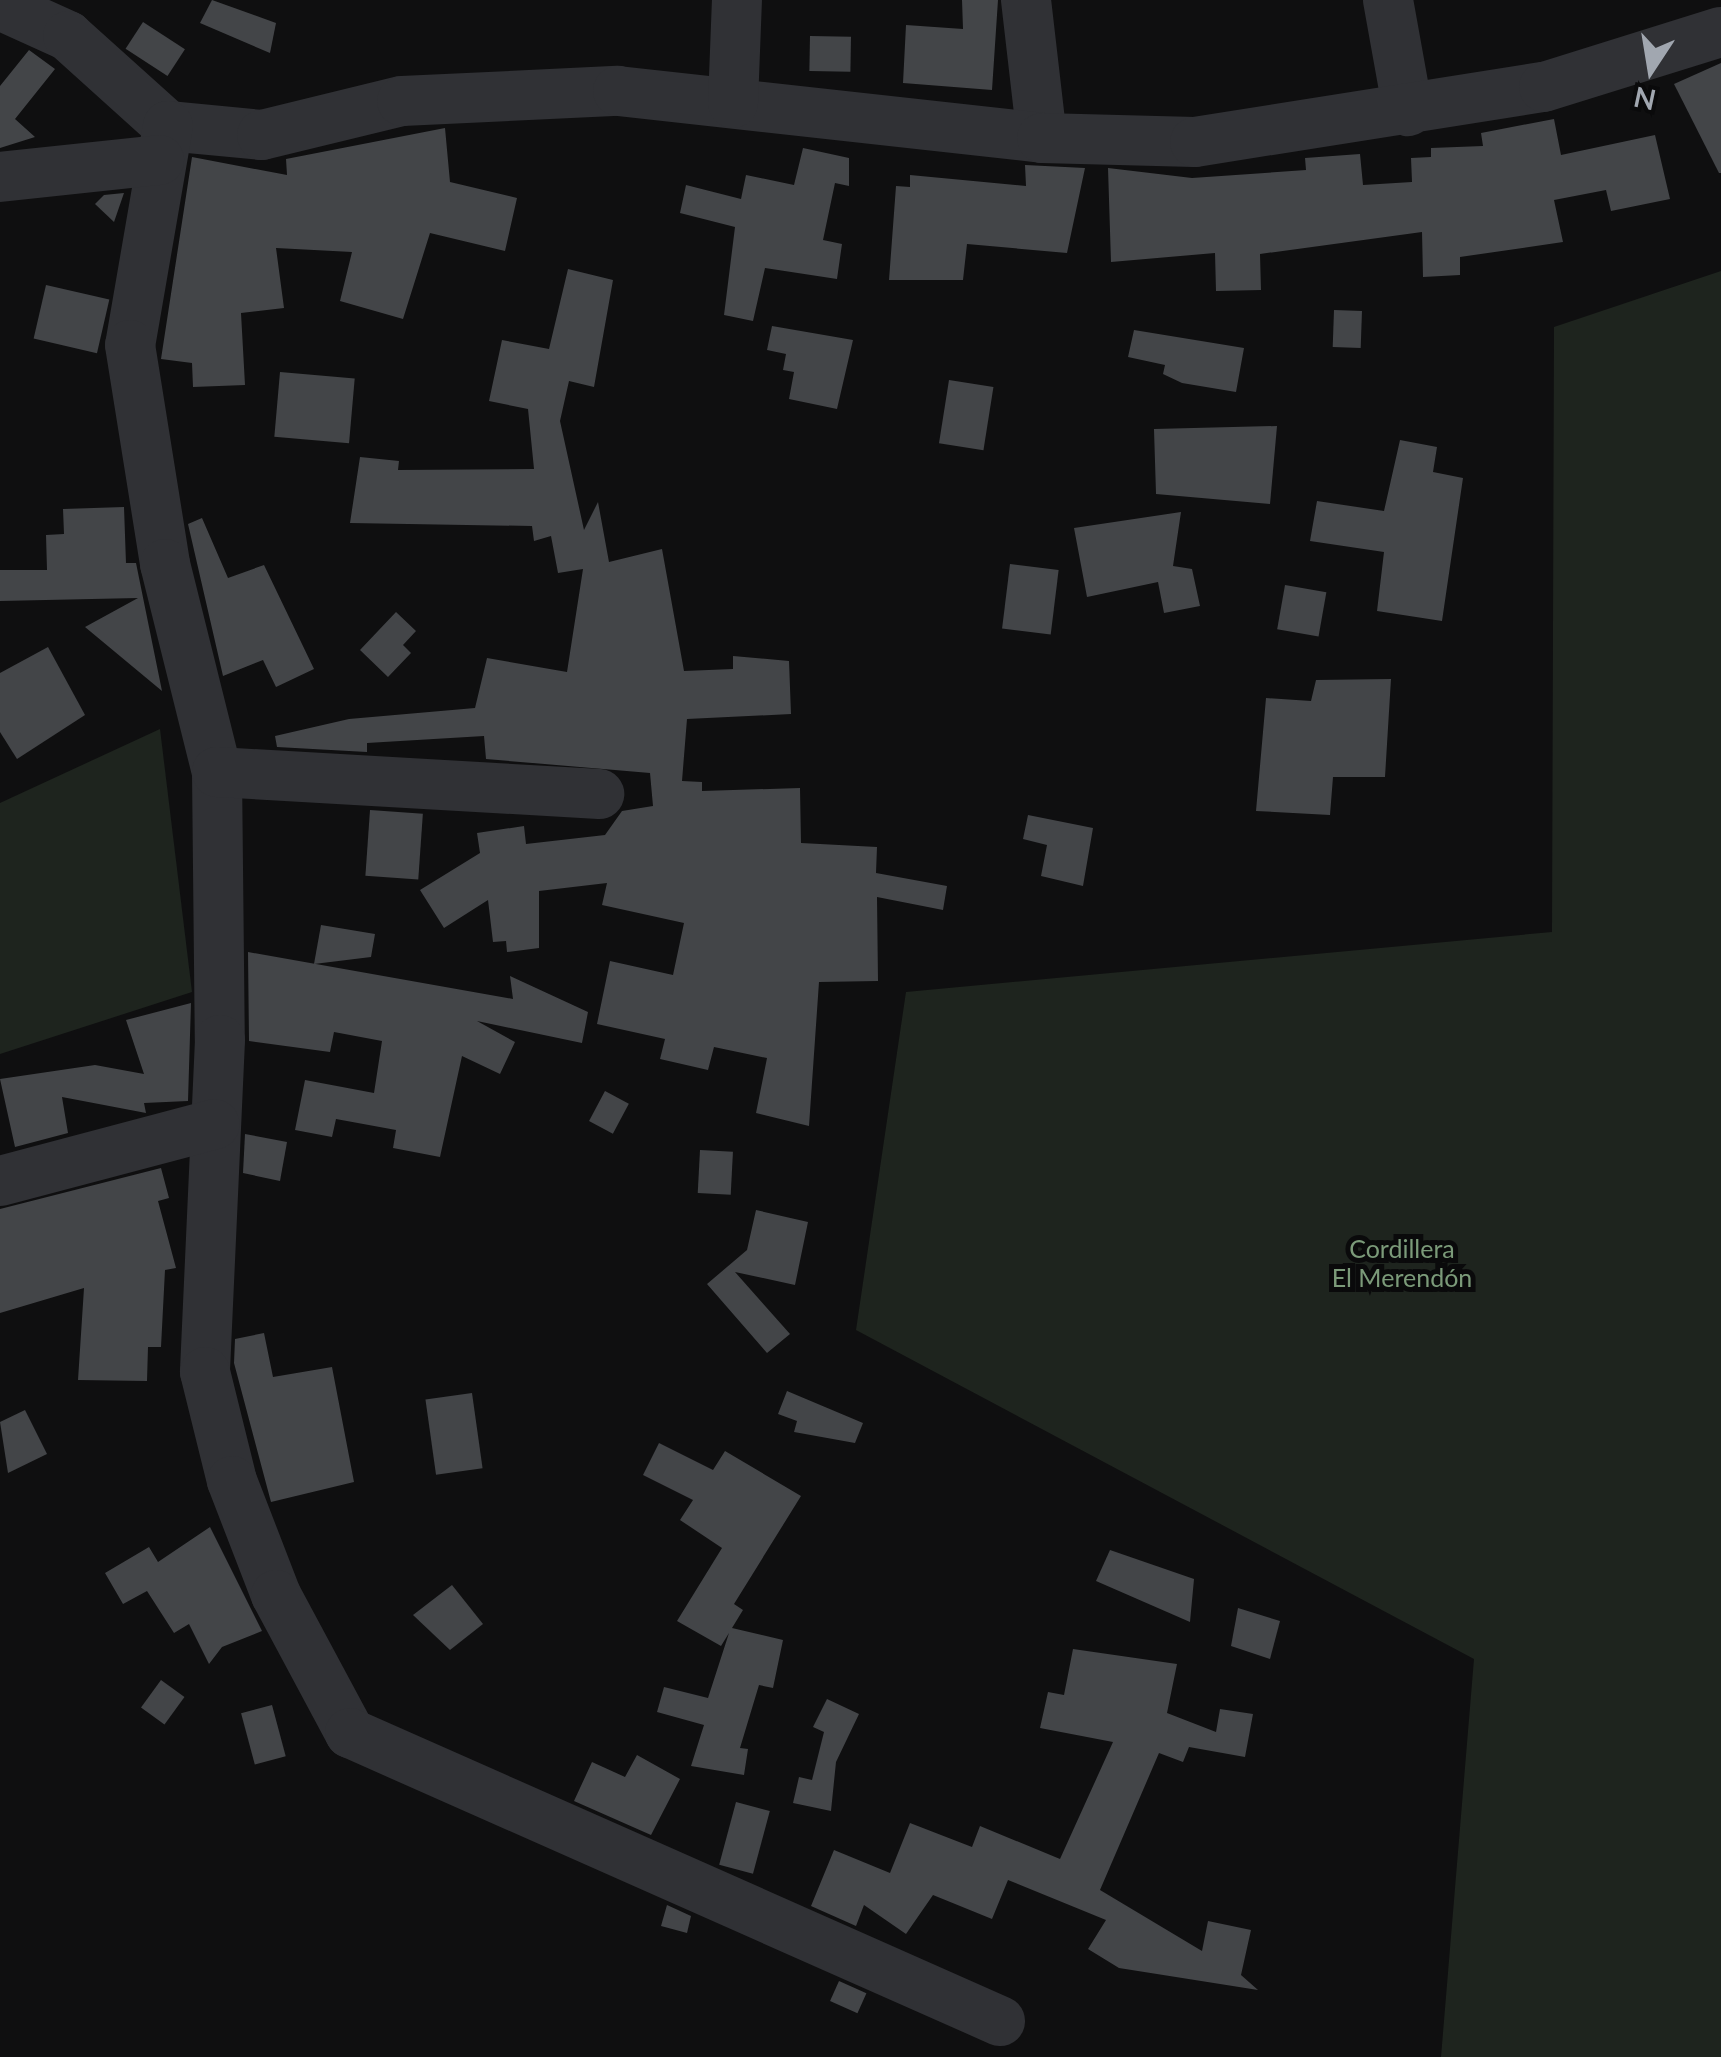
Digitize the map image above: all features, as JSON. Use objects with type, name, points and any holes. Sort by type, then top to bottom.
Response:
[{"type":"street","points":[[732,103],[737,0]]},
{"type":"street","points":[[1026,0],[1042,138]]},
{"type":"street","points":[[1388,0],[1408,111]]},
{"type":"street","points":[[0,5],[68,36],[164,143]]},
{"type":"street","points":[[0,177],[164,143],[262,135],[402,101],[546,92],[732,103],[1042,138],[1196,142],[1544,87],[1721,32]]},
{"type":"street","points":[[164,143],[130,345],[165,564],[216,772],[215,1124],[204,1372],[232,1481],[276,1595],[350,1733],[1000,2021]]},
{"type":"street","points":[[216,772],[599,794]]},
{"type":"street","points":[[0,1181],[215,1124]]},
{"type":"green space","name":"Cordillera El Merendón","points":[[1721,271],[1721,2057],[1441,2057],[1474,1659],[856,1330],[906,992],[1552,932],[1554,327]]},
{"type":"green space","points":[[160,729],[192,992],[0,1054],[0,803]]},
{"type":"building","points":[[212,0],[276,23],[270,53],[200,23]]},
{"type":"building","points":[[962,0],[998,0],[992,90],[903,83],[906,25],[963,29]]},
{"type":"building","points":[[143,22],[185,49],[168,76],[126,49]]},
{"type":"building","points":[[810,36],[851,37],[850,72],[809,71]]},
{"type":"building","points":[[29,50],[55,69],[15,119],[35,137],[0,148],[0,86]]},
{"type":"building","points":[[1721,63],[1721,173],[1719,173],[1674,84]]},
{"type":"building","points":[[1554,119],[1561,155],[1655,135],[1670,199],[1611,211],[1606,190],[1554,200],[1563,242],[1460,257],[1460,275],[1423,277],[1422,232],[1260,254],[1261,290],[1216,291],[1215,253],[1111,262],[1108,168],[1192,178],[1306,170],[1305,158],[1360,154],[1363,185],[1412,182],[1411,158],[1431,157],[1431,148],[1483,146],[1481,133]]},
{"type":"building","points":[[445,128],[450,182],[517,198],[505,251],[430,233],[403,319],[340,301],[352,252],[276,248],[284,308],[241,313],[245,385],[193,387],[192,363],[161,359],[192,157],[287,175],[286,159]]},
{"type":"building","points":[[803,148],[849,158],[849,186],[835,183],[823,240],[842,244],[837,279],[765,268],[753,321],[724,315],[735,227],[680,213],[686,185],[741,199],[746,175],[794,185]]},
{"type":"building","points":[[1025,165],[1085,168],[1067,253],[967,244],[963,280],[889,280],[896,186],[910,187],[910,175],[1026,186]]},
{"type":"building","points":[[124,193],[114,222],[95,204],[104,195]]},
{"type":"building","points":[[568,269],[613,280],[594,387],[569,381],[560,421],[584,530],[598,502],[609,562],[662,549],[684,671],[733,669],[733,656],[789,661],[791,714],[687,719],[682,781],[702,782],[702,791],[800,788],[801,843],[877,847],[876,873],[947,886],[943,910],[877,897],[878,981],[819,982],[809,1126],[756,1113],[767,1058],[714,1047],[708,1070],[660,1059],[665,1039],[597,1024],[610,961],[673,975],[684,923],[602,905],[607,883],[539,891],[539,948],[507,952],[506,941],[493,942],[488,900],[444,928],[420,890],[480,853],[477,833],[524,826],[526,844],[605,835],[622,811],[653,806],[650,773],[486,759],[484,736],[367,743],[367,752],[277,747],[275,736],[349,719],[475,708],[487,658],[567,672],[583,569],[558,573],[551,536],[534,541],[532,526],[350,523],[360,457],[399,461],[398,470],[534,469],[528,409],[489,401],[502,340],[549,349]]},
{"type":"building","points":[[46,285],[109,300],[97,353],[34,339]]},
{"type":"building","points":[[1334,310],[1362,311],[1361,348],[1333,347]]},
{"type":"building","points":[[772,326],[853,340],[837,409],[789,399],[794,372],[783,370],[786,354],[767,350]]},
{"type":"building","points":[[1134,330],[1244,348],[1236,392],[1182,383],[1163,374],[1165,365],[1128,357]]},
{"type":"building","points":[[280,372],[355,379],[349,443],[274,437]]},
{"type":"building","points":[[949,380],[993,387],[983,450],[939,443]]},
{"type":"building","points":[[1277,426],[1270,504],[1156,494],[1154,429]]},
{"type":"building","points":[[1400,440],[1437,447],[1433,472],[1463,478],[1442,621],[1377,611],[1384,552],[1310,541],[1317,501],[1384,511]]},
{"type":"building","points":[[124,507],[126,563],[136,563],[162,691],[85,627],[138,598],[0,601],[0,570],[47,570],[46,535],[64,534],[63,509]]},
{"type":"building","points":[[1181,512],[1173,566],[1192,569],[1200,606],[1164,613],[1158,582],[1087,597],[1074,528]]},
{"type":"building","points":[[202,518],[228,578],[264,565],[314,669],[276,687],[263,660],[223,676],[188,524]]},
{"type":"building","points":[[1010,564],[1059,570],[1051,634],[1002,629]]},
{"type":"building","points":[[1285,585],[1326,592],[1319,637],[1277,629]]},
{"type":"building","points":[[396,612],[416,631],[403,645],[411,653],[388,677],[360,650]]},
{"type":"building","points":[[48,647],[85,715],[17,759],[0,732],[0,673]]},
{"type":"building","points":[[1391,679],[1385,777],[1333,777],[1330,815],[1256,811],[1266,698],[1311,701],[1316,680]]},
{"type":"building","points":[[370,810],[423,814],[418,880],[365,876]]},
{"type":"building","points":[[1028,815],[1093,828],[1083,886],[1041,876],[1047,845],[1023,839]]},
{"type":"building","points":[[321,925],[375,934],[371,957],[314,964]]},
{"type":"building","points":[[248,952],[513,999],[510,976],[588,1012],[582,1043],[477,1021],[515,1042],[500,1074],[462,1056],[440,1157],[393,1148],[396,1130],[336,1119],[332,1137],[295,1130],[305,1080],[374,1093],[382,1041],[334,1032],[330,1052],[249,1041]]},
{"type":"building","points":[[191,1003],[188,1101],[144,1103],[146,1113],[62,1097],[68,1133],[15,1147],[0,1079],[95,1065],[144,1074],[126,1020]]},
{"type":"building","points":[[605,1091],[629,1104],[613,1134],[589,1121]]},
{"type":"building","points":[[245,1134],[287,1142],[280,1181],[243,1173]]},
{"type":"building","points":[[700,1150],[733,1152],[731,1195],[698,1193]]},
{"type":"building","points":[[161,1168],[169,1198],[158,1201],[176,1268],[165,1270],[161,1347],[148,1347],[147,1381],[78,1380],[84,1288],[0,1313],[0,1209]]},
{"type":"building","points":[[756,1210],[808,1222],[795,1285],[735,1272],[790,1334],[767,1353],[707,1284],[747,1250]]},
{"type":"building","points":[[264,1333],[273,1377],[332,1367],[354,1482],[271,1502],[234,1363],[235,1339]]},
{"type":"building","points":[[787,1391],[863,1423],[855,1443],[794,1432],[797,1421],[778,1414]]},
{"type":"building","points":[[472,1393],[483,1468],[436,1475],[425,1400]]},
{"type":"building","points":[[25,1410],[47,1454],[8,1473],[0,1422]]},
{"type":"building","points":[[659,1443],[713,1470],[725,1451],[801,1496],[734,1604],[743,1610],[732,1628],[783,1640],[773,1688],[759,1685],[740,1748],[748,1749],[744,1775],[691,1766],[704,1725],[657,1712],[664,1687],[708,1698],[729,1633],[721,1646],[677,1621],[722,1548],[680,1520],[693,1500],[643,1475]]},
{"type":"building","points":[[210,1527],[262,1631],[222,1647],[209,1664],[189,1624],[174,1633],[147,1591],[123,1604],[105,1573],[149,1547],[158,1562]]},
{"type":"building","points":[[1110,1550],[1194,1579],[1190,1622],[1096,1581]]},
{"type":"building","points":[[452,1585],[483,1624],[450,1650],[413,1615]]},
{"type":"building","points":[[1238,1608],[1280,1621],[1270,1659],[1231,1646]]},
{"type":"building","points":[[1073,1649],[1177,1664],[1167,1713],[1216,1732],[1220,1709],[1253,1714],[1245,1757],[1189,1747],[1183,1762],[1159,1753],[1100,1890],[1202,1951],[1208,1921],[1251,1930],[1241,1975],[1258,1990],[1119,1968],[1088,1949],[1106,1920],[1008,1880],[992,1919],[933,1895],[906,1934],[864,1905],[856,1926],[811,1906],[834,1850],[890,1873],[910,1823],[972,1847],[980,1826],[1060,1859],[1113,1742],[1040,1728],[1048,1692],[1064,1695]]},
{"type":"building","points":[[161,1680],[184,1697],[164,1725],[141,1708]]},
{"type":"building","points":[[827,1699],[859,1714],[836,1762],[831,1811],[793,1803],[799,1777],[812,1780],[824,1732],[813,1727]]},
{"type":"building","points":[[272,1705],[286,1756],[255,1764],[241,1713]]},
{"type":"building","points":[[637,1755],[680,1779],[651,1835],[574,1801],[592,1762],[625,1777]]},
{"type":"building","points":[[736,1802],[770,1811],[753,1874],[719,1865]]},
{"type":"building","points":[[667,1905],[691,1916],[687,1933],[661,1926]]},
{"type":"building","points":[[839,1981],[866,1993],[857,2013],[830,2001]]}]
